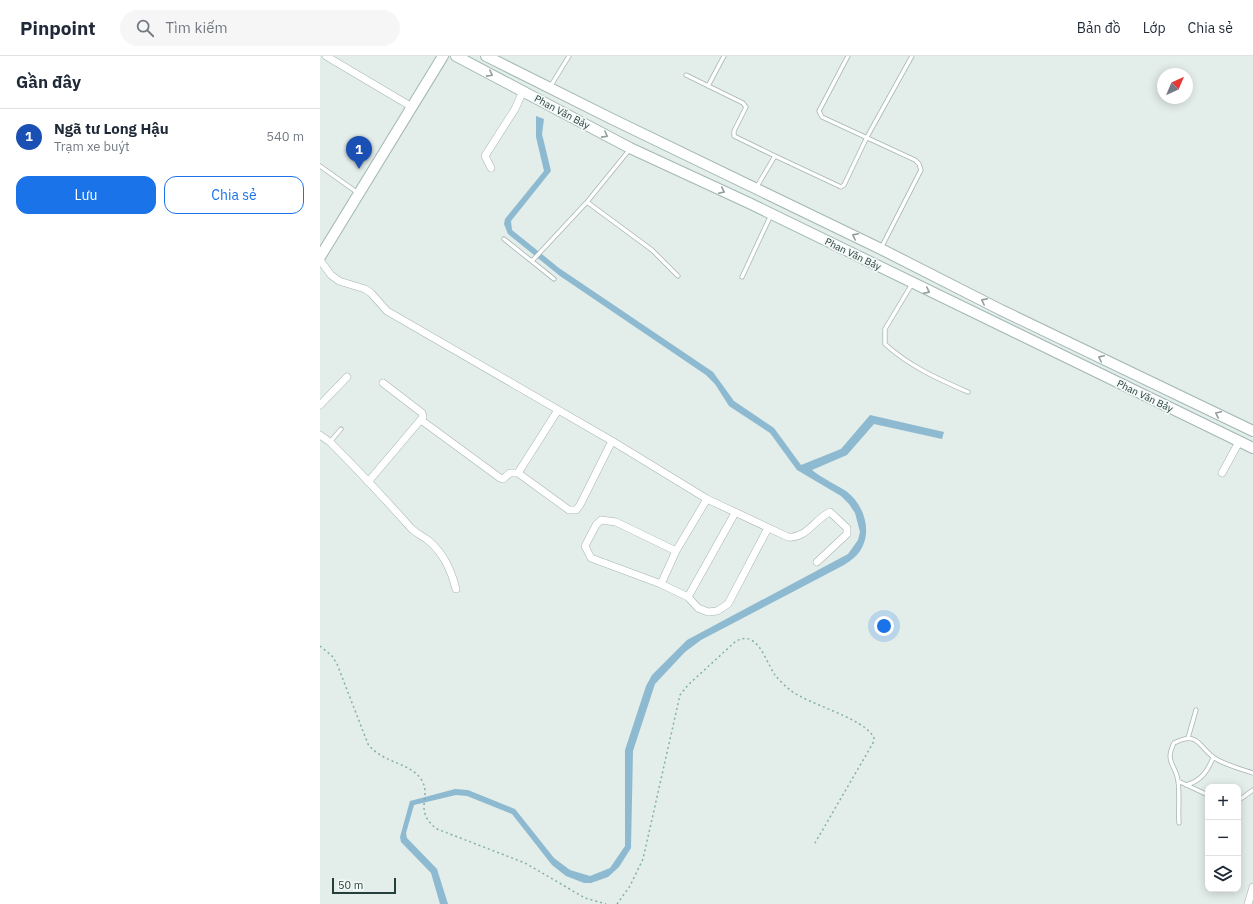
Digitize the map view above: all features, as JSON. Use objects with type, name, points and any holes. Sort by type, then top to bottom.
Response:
[{"type":"main road","points":[[320,258],[443,56]]},
{"type":"main road","name":"Phan Văn Bảy","points":[[456,56],[630,148],[749,203],[912,284],[1253,448]]},
{"type":"main road","name":"Phan Văn Bảy","points":[[486,56],[881,249],[1001,310],[1253,431]]},
{"type":"main road","points":[[749,203],[756,188]]},
{"type":"street","points":[[326,56],[412,107]]},
{"type":"street","points":[[491,168],[485,156],[515,109],[523,92]]},
{"type":"street","points":[[320,258],[331,275],[339,281],[365,289],[371,293],[387,311],[612,441],[707,499],[735,513],[788,537],[796,538],[830,512],[847,528],[847,534],[817,562]]},
{"type":"street","points":[[320,405],[346,377]]},
{"type":"street","points":[[368,482],[423,416],[422,413],[383,383]]},
{"type":"street","points":[[518,473],[558,410]]},
{"type":"street","points":[[421,420],[500,478],[503,479],[510,474],[518,473],[569,510],[576,510],[580,505],[612,441]]},
{"type":"street","points":[[320,435],[330,442],[411,528],[430,541],[438,550],[447,562],[456,588]]},
{"type":"street","points":[[1222,472],[1239,442]]},
{"type":"street","points":[[661,584],[676,551],[707,499]]},
{"type":"street","points":[[688,597],[735,513]]},
{"type":"street","points":[[676,551],[616,522],[600,520],[585,546],[591,558],[661,584],[688,597],[698,608],[708,612],[717,611],[728,604],[768,528]]},
{"type":"street","points":[[1248,904],[1253,887]]},
{"type":"lane","points":[[550,88],[569,56]]},
{"type":"lane","points":[[708,86],[724,56]]},
{"type":"lane","points":[[848,56],[819,111],[822,117],[915,160],[919,164],[921,170],[881,249]]},
{"type":"lane","points":[[686,75],[738,100],[746,107],[734,131],[734,136],[841,187],[844,185],[867,137],[912,56]]},
{"type":"lane","points":[[534,260],[587,202],[630,148]]},
{"type":"lane","points":[[756,188],[775,156]]},
{"type":"lane","points":[[320,166],[359,193]]},
{"type":"lane","points":[[587,202],[652,250],[678,276]]},
{"type":"lane","points":[[742,277],[771,214]]},
{"type":"lane","points":[[504,239],[534,260],[554,280]]},
{"type":"lane","points":[[912,284],[885,329],[885,344],[900,358],[940,380],[968,392]]},
{"type":"lane","points":[[330,442],[341,429]]},
{"type":"lane","points":[[1188,738],[1196,710]]},
{"type":"lane","points":[[1179,823],[1178,780],[1170,762],[1170,752],[1174,743],[1188,738],[1196,740],[1213,758],[1253,773]]},
{"type":"lane","points":[[1186,785],[1199,780],[1206,774],[1213,758]]},
{"type":"lane","points":[[1178,780],[1205,794]]},
{"type":"lane","points":[[1241,798],[1253,790]]},
{"type":"path","points":[[617,904],[630,886],[643,859],[680,695],[688,685],[736,641],[744,638],[757,644],[775,675],[790,690],[802,698],[866,727],[874,738],[873,743],[814,843]]},
{"type":"path","points":[[320,646],[332,656],[338,664],[368,744],[383,758],[409,768],[416,773],[424,786],[424,814],[437,829],[525,863],[585,898],[606,904]]},
{"type":"water","points":[[536,116],[544,119],[542,134],[551,171],[511,221],[512,230],[559,268],[713,372],[734,401],[774,428],[801,465],[841,449],[870,415],[944,432],[942,439],[874,424],[847,455],[812,470],[846,491],[858,503],[865,519],[866,535],[864,544],[857,555],[844,565],[701,640],[685,652],[655,684],[633,751],[631,848],[619,867],[608,877],[591,883],[584,883],[566,876],[552,865],[512,814],[467,796],[456,795],[414,805],[406,833],[407,838],[437,869],[448,904],[440,904],[431,873],[401,842],[400,837],[410,801],[455,789],[468,790],[515,809],[554,858],[570,870],[590,876],[610,868],[625,846],[625,750],[646,686],[652,675],[687,640],[848,554],[858,540],[860,532],[855,513],[849,504],[841,496],[797,470],[770,433],[729,406],[715,384],[706,375],[560,276],[508,234],[504,224],[505,219],[544,171],[536,137]]},
{"type":"place","name":"Ngã tư Long Hậu","points":[[359,169]]}]
